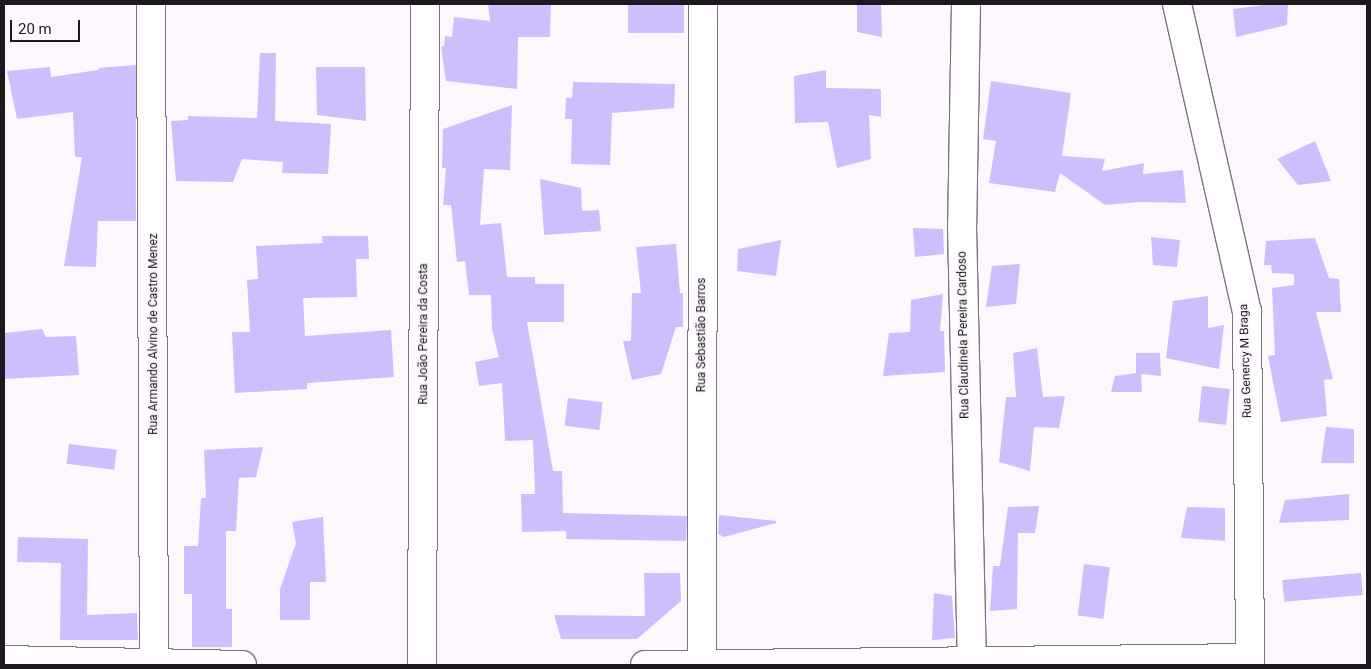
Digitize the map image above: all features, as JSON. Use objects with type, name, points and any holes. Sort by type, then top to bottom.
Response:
[{"type":"street","name":"Rua Armando Alvino de Castro Menez","points":[[151,4],[155,663]]},
{"type":"street","name":"Rua João Pereira da Costa","points":[[422,665],[425,4]]},
{"type":"street","name":"Rua Sebastião Barros","points":[[702,664],[703,4]]},
{"type":"street","name":"Rua Claudineia Pereira Cardoso","points":[[966,4],[962,226],[972,664]]},
{"type":"street","name":"Rua Genercy M Braga","points":[[1177,4],[1247,311],[1250,662]]},
{"type":"street","points":[[4,660],[242,665]]},
{"type":"street","points":[[645,665],[1250,662]]},
{"type":"building","points":[[488,4],[551,4],[550,37],[518,37],[517,89],[446,81],[441,47],[444,46],[445,36],[452,37],[454,17],[490,21]]},
{"type":"building","points":[[628,4],[684,4],[684,33],[628,33]]},
{"type":"building","points":[[857,4],[881,4],[882,37],[857,32]]},
{"type":"building","points":[[1271,4],[1288,4],[1287,25],[1236,37],[1233,9]]},
{"type":"building","points":[[260,53],[276,53],[275,121],[331,124],[328,174],[282,173],[283,162],[242,159],[233,182],[176,181],[171,121],[188,120],[188,116],[257,118]]},
{"type":"building","points":[[136,65],[136,221],[98,221],[96,267],[64,266],[82,157],[75,157],[73,112],[17,119],[7,71],[50,67],[51,77],[98,70],[99,68]]},
{"type":"building","points":[[316,67],[365,67],[366,121],[317,115]]},
{"type":"building","points":[[826,70],[826,88],[881,89],[881,117],[869,115],[871,159],[837,168],[828,122],[795,123],[794,76]]},
{"type":"building","points":[[991,81],[1071,93],[1062,156],[1105,159],[1102,171],[1144,163],[1143,174],[1183,170],[1186,203],[1141,202],[1105,205],[1060,173],[1055,192],[989,183],[996,141],[983,139]]},
{"type":"building","points":[[573,82],[675,84],[674,108],[612,113],[610,165],[571,164],[572,119],[565,119],[566,98],[572,98]]},
{"type":"building","points":[[512,105],[510,170],[484,169],[480,225],[501,223],[507,277],[535,277],[535,284],[564,284],[564,322],[527,322],[553,471],[562,471],[563,513],[687,516],[686,541],[566,539],[566,531],[522,532],[521,494],[535,494],[533,440],[505,441],[502,383],[479,386],[475,362],[499,357],[492,329],[491,295],[469,295],[465,261],[457,262],[451,205],[443,205],[446,168],[442,168],[443,129]]},
{"type":"building","points":[[1315,141],[1331,181],[1298,185],[1277,159]]},
{"type":"building","points":[[540,179],[581,188],[582,211],[599,210],[601,231],[544,235]]},
{"type":"building","points":[[913,228],[943,229],[944,254],[915,257]]},
{"type":"building","points":[[322,236],[368,236],[369,259],[356,259],[357,297],[303,298],[305,336],[391,330],[394,377],[307,383],[307,389],[235,393],[232,332],[250,332],[247,280],[258,279],[256,246],[323,243]]},
{"type":"building","points":[[1151,237],[1180,240],[1177,267],[1153,265]]},
{"type":"building","points":[[1315,238],[1329,278],[1339,279],[1341,312],[1316,312],[1333,379],[1324,380],[1327,416],[1281,422],[1268,356],[1275,355],[1272,288],[1294,285],[1294,274],[1272,273],[1271,265],[1264,265],[1266,241]]},
{"type":"building","points":[[781,240],[776,276],[737,271],[738,249]]},
{"type":"building","points":[[676,244],[680,293],[683,293],[683,327],[676,327],[661,374],[632,380],[623,341],[631,341],[632,293],[641,293],[636,247]]},
{"type":"building","points":[[1020,264],[1016,304],[986,307],[992,266]]},
{"type":"building","points":[[943,294],[940,331],[944,331],[945,372],[883,376],[889,333],[910,332],[911,300]]},
{"type":"building","points":[[1208,296],[1208,328],[1224,325],[1219,369],[1166,358],[1173,301]]},
{"type":"building","points":[[42,329],[46,337],[76,336],[79,375],[4,379],[4,333]]},
{"type":"building","points":[[1037,348],[1043,397],[1065,396],[1059,428],[1034,427],[1030,471],[999,462],[1006,397],[1016,397],[1013,353]]},
{"type":"building","points":[[1136,353],[1160,353],[1161,376],[1141,374],[1142,392],[1111,392],[1115,376],[1136,373]]},
{"type":"building","points":[[1202,386],[1230,389],[1226,425],[1198,422]]},
{"type":"building","points":[[568,398],[603,402],[599,430],[565,426]]},
{"type":"building","points":[[1326,427],[1354,429],[1354,463],[1321,463]]},
{"type":"building","points":[[69,444],[117,450],[114,470],[67,464]]},
{"type":"building","points":[[263,447],[256,477],[239,478],[236,531],[226,531],[226,609],[232,609],[232,647],[192,647],[192,594],[184,594],[184,546],[198,546],[201,498],[206,498],[204,450]]},
{"type":"building","points":[[1349,494],[1349,520],[1279,523],[1285,500]]},
{"type":"building","points":[[1039,506],[1035,533],[1018,533],[1017,609],[990,611],[993,566],[1000,566],[1008,507]]},
{"type":"building","points":[[1187,507],[1225,508],[1225,541],[1181,538]]},
{"type":"building","points":[[719,515],[776,521],[776,523],[724,537],[718,534]]},
{"type":"building","points":[[323,517],[326,582],[310,582],[310,620],[280,620],[280,589],[296,543],[292,522]]},
{"type":"building","points":[[18,537],[88,539],[87,615],[137,613],[138,640],[60,640],[61,563],[17,562]]},
{"type":"building","points":[[1084,564],[1110,567],[1103,619],[1078,616]]},
{"type":"building","points":[[644,573],[680,573],[681,601],[637,639],[561,639],[554,615],[645,616]]},
{"type":"building","points":[[1361,573],[1363,595],[1284,602],[1282,580]]},
{"type":"building","points":[[934,593],[952,596],[955,638],[932,640]]}]
